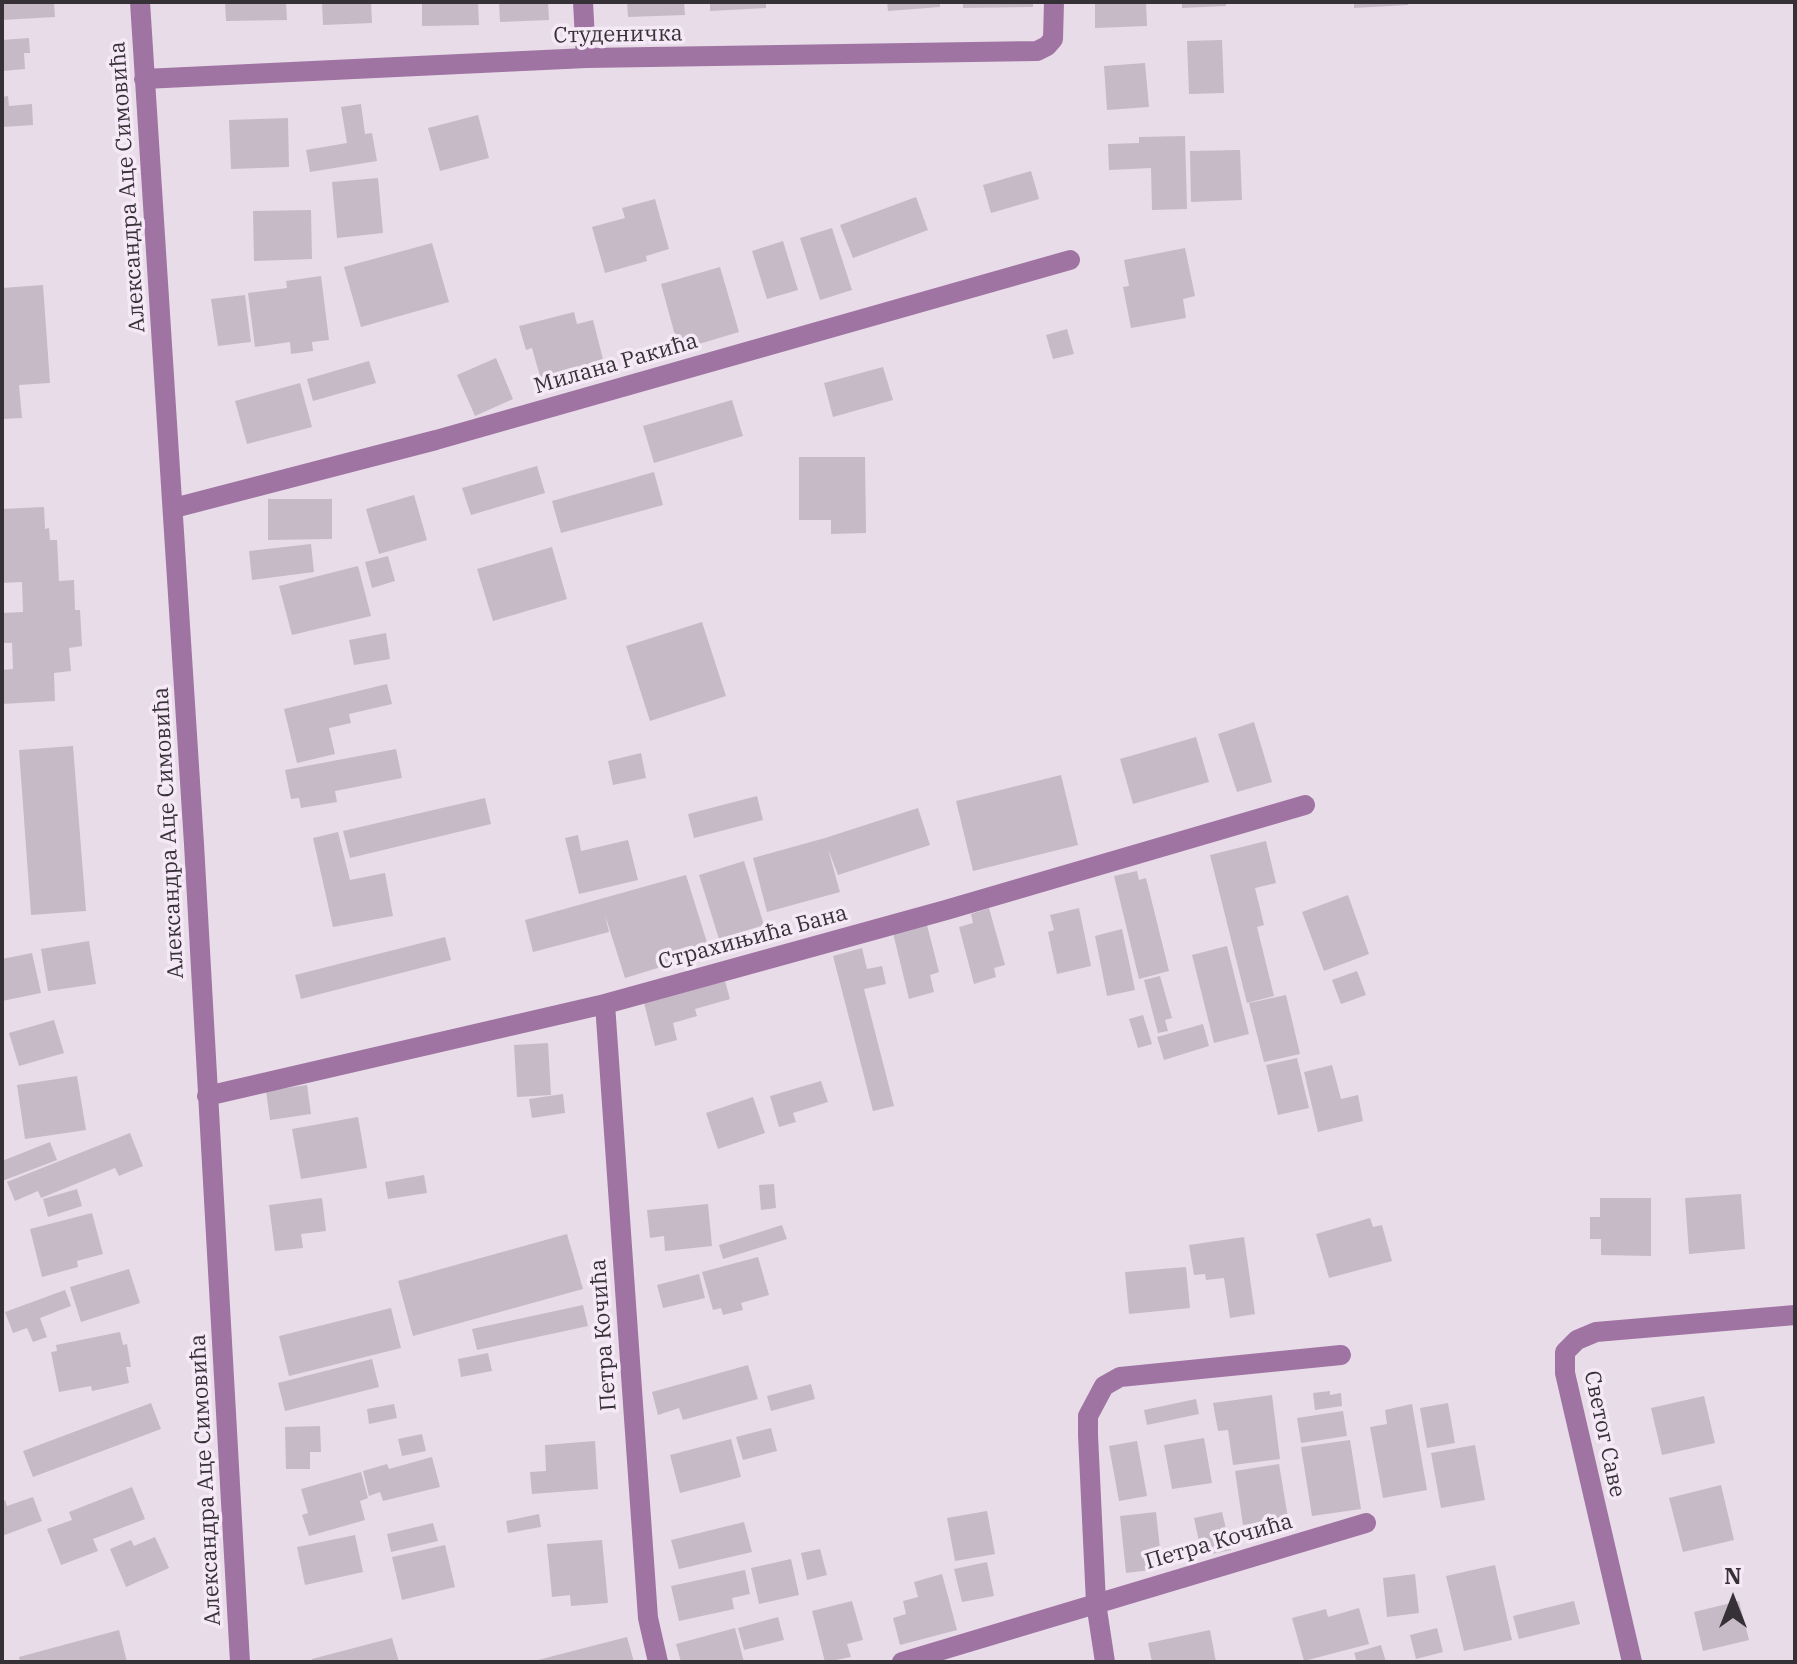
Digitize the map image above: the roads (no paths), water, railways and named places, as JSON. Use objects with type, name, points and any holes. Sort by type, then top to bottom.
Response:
[{"type":"street","name":"Александра Аце Симовића","points":[[140,2],[174,508],[240,1662]]},
{"type":"street","points":[[583,2],[586,58]]},
{"type":"street","name":"Студеничка","points":[[144,79],[586,58],[1037,51],[1053,39],[1054,2]]},
{"type":"street","name":"Милана Ракића","points":[[174,508],[436,440],[1070,260]]},
{"type":"street","name":"Страхињића Бана","points":[[207,1096],[605,1004],[961,906],[1305,805]]},
{"type":"street","name":"Петра Кочића","points":[[605,1004],[648,1618],[658,1662]]},
{"type":"street","name":"Светог Саве","points":[[1632,1662],[1565,1373],[1565,1352],[1577,1340],[1596,1332],[1795,1315]]},
{"type":"street","points":[[1105,1662],[1096,1603],[1088,1416],[1104,1386],[1120,1377],[1341,1355]]},
{"type":"street","name":"Петра Кочића","points":[[902,1662],[1366,1523]]}]
